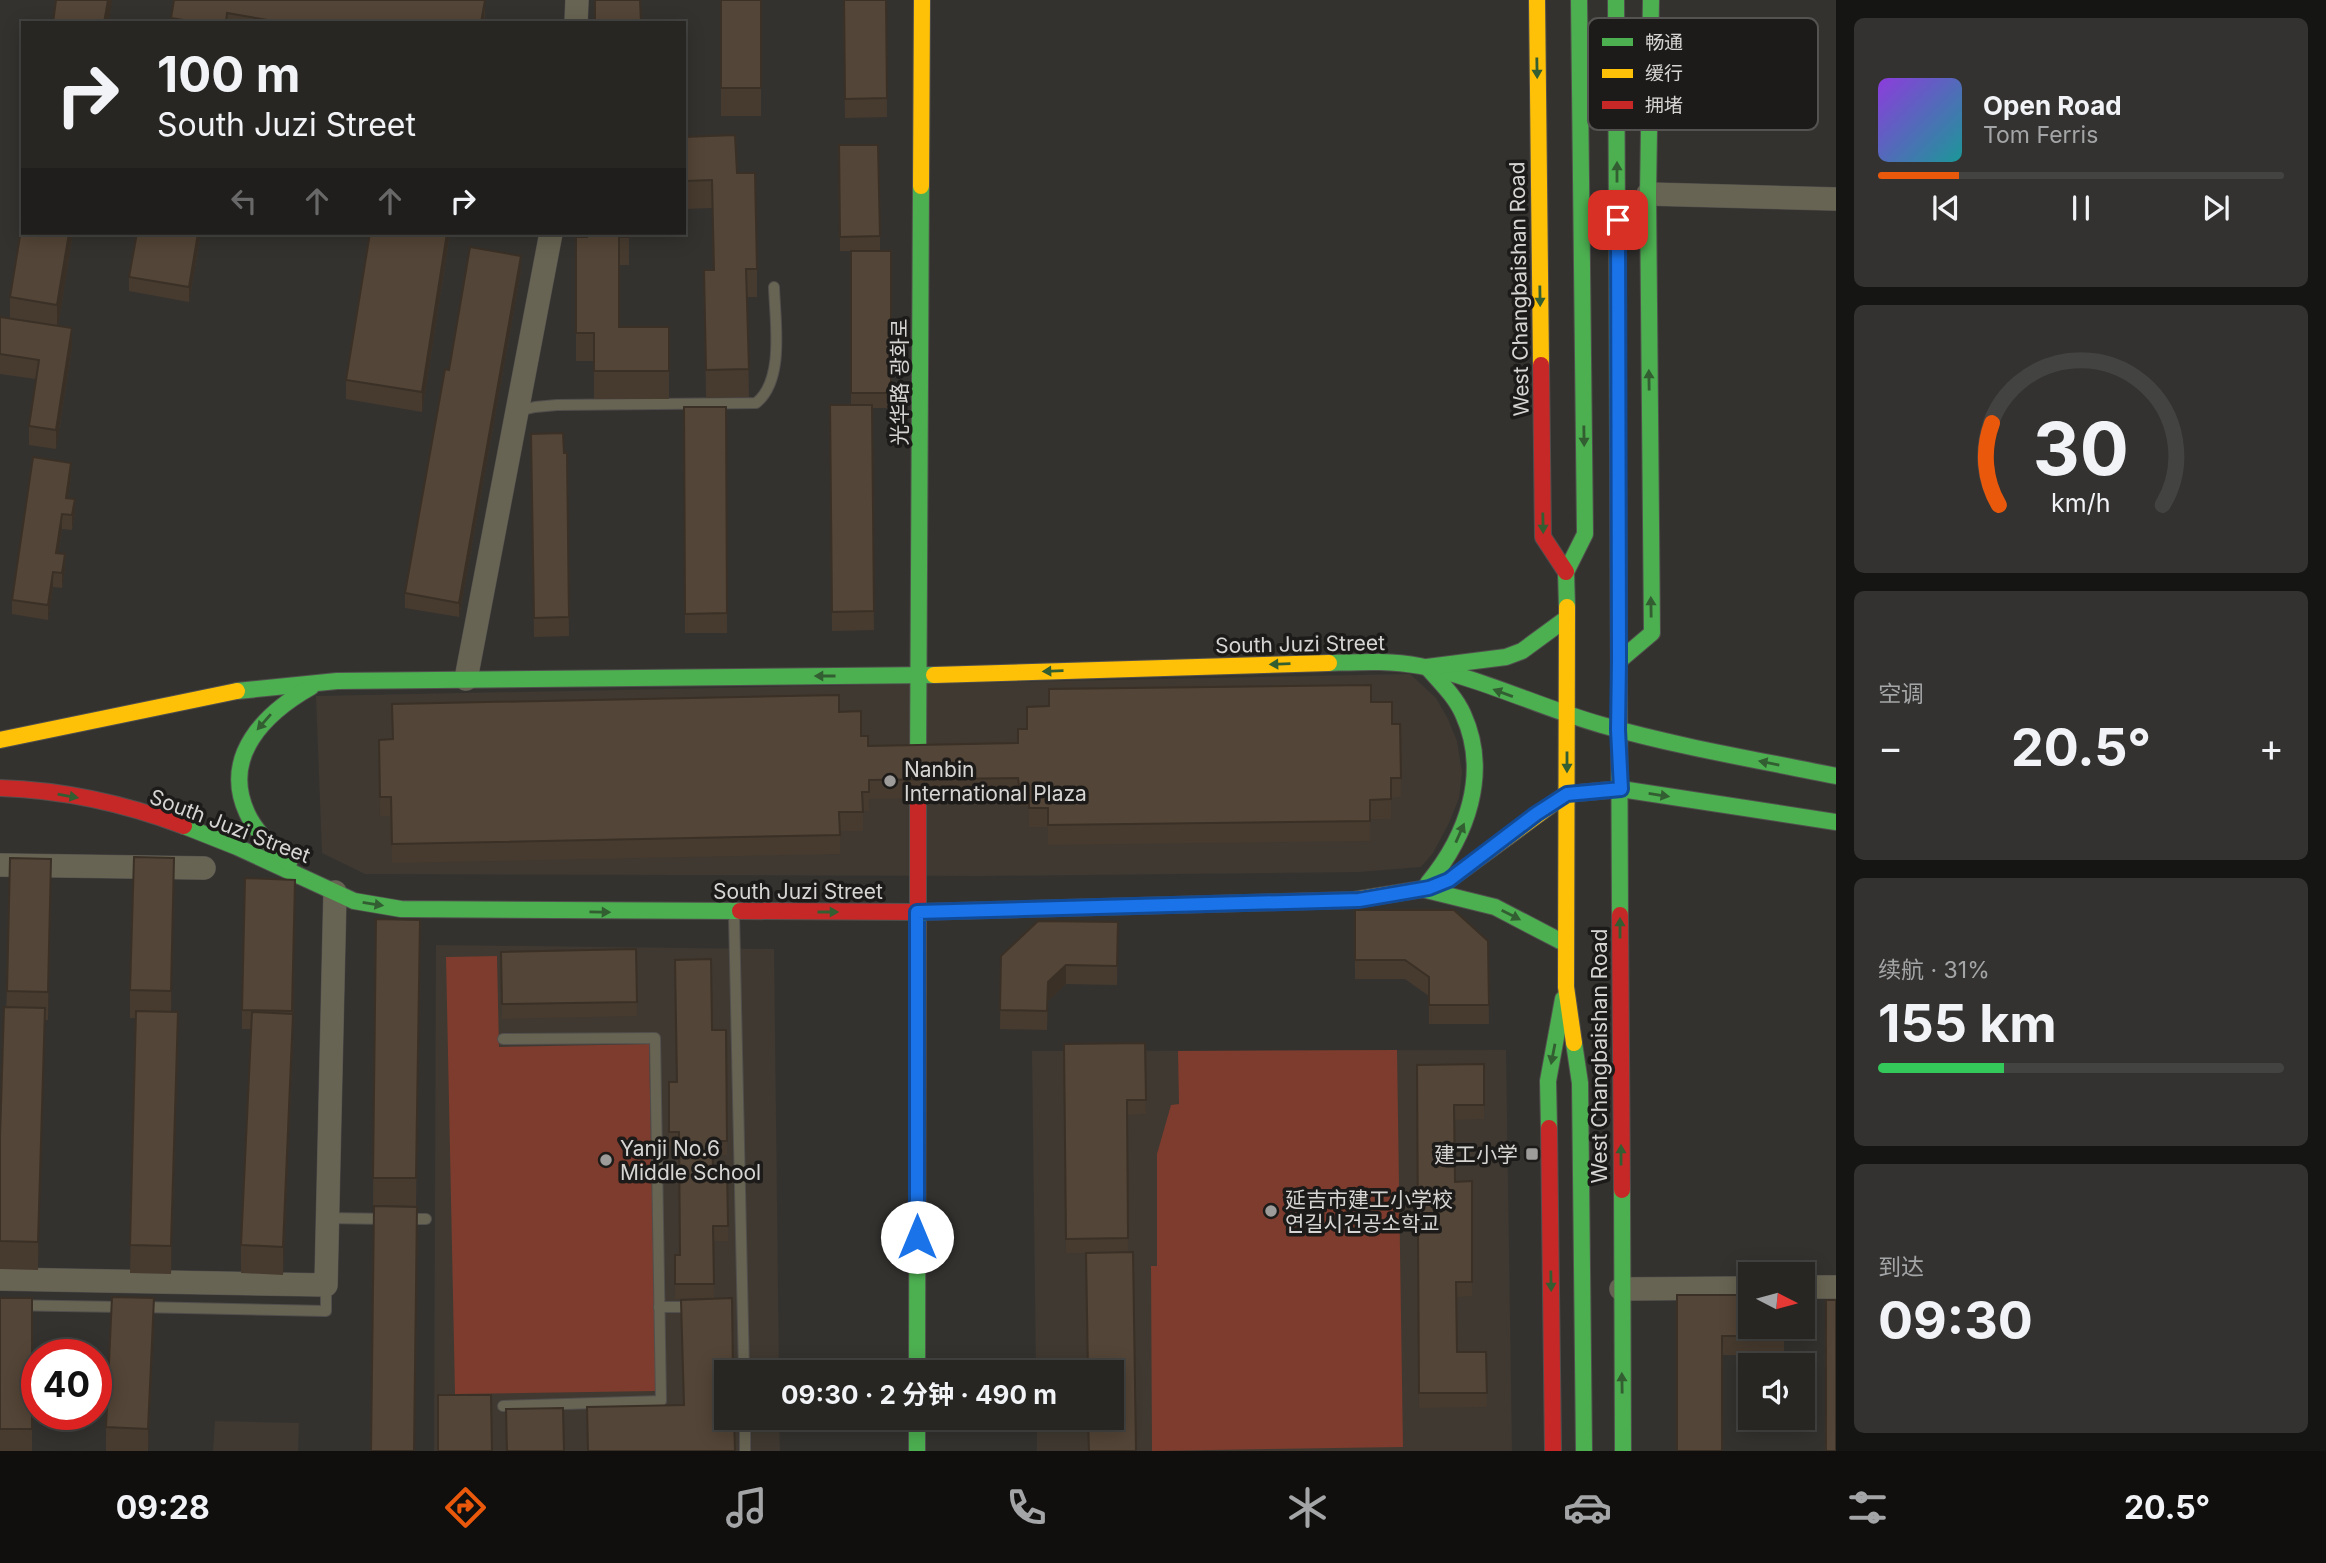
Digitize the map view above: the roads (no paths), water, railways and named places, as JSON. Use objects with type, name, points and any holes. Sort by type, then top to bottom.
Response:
[{"type":"main road","name":"光华路 광화로","points":[[918,764],[922,0]]},
{"type":"main road","name":"West Changbaishan Road","points":[[1536,0],[1543,537],[1566,572]]},
{"type":"main road","name":"West Changbaishan Road","points":[[1579,0],[1585,534],[1566,572],[1566,987],[1580,1083],[1584,1451]]},
{"type":"main road","name":"West Changbaishan Road","points":[[1616,0],[1616,18]]},
{"type":"main road","points":[[1651,0],[1651,18]]},
{"type":"main road","name":"West Changbaishan Road","points":[[1617,130],[1623,1451]]},
{"type":"main road","points":[[1619,661],[1652,633],[1648,130]]},
{"type":"main road","points":[[1427,667],[1506,657],[1522,651],[1567,618]]},
{"type":"main road","name":"South Juzi Street","points":[[0,740],[232,691],[319,683],[466,678],[918,676],[1382,661],[1427,667],[1567,716],[1618,730],[1678,745],[1836,776]]},
{"type":"main road","points":[[1427,667],[1452,696],[1464,716],[1475,768],[1472,798],[1465,824],[1451,854],[1422,889],[1495,907],[1566,944]]},
{"type":"main road","points":[[300,875],[260,834],[247,814],[241,798],[240,777],[247,747],[267,716],[292,696],[319,683]]},
{"type":"main road","name":"South Juzi Street","points":[[0,788],[30,789],[88,799],[167,820],[237,847],[354,901],[401,908],[917,912],[1359,900],[1422,889],[1449,880],[1567,794],[1621,789],[1836,822]]},
{"type":"main road","points":[[917,1360],[918,799]]},
{"type":"main road","name":"West Changbaishan Road","points":[[1553,1451],[1548,1081],[1566,987]]},
{"type":"main road","points":[[917,1430],[917,1451]]},
{"type":"street","points":[[576,21],[577,0]]},
{"type":"street","points":[[1647,194],[1836,199]]},
{"type":"street","points":[[466,678],[551,235]]},
{"type":"street","points":[[0,865],[204,868]]},
{"type":"street","points":[[0,1279],[326,1285],[335,892]]},
{"type":"street","points":[[1815,1287],[1836,1287]]},
{"type":"street","points":[[1621,1289],[1738,1288]]},
{"type":"lane","points":[[517,412],[557,405],[756,403],[766,395],[774,378],[774,287]]},
{"type":"lane","points":[[734,912],[744,1360]]},
{"type":"lane","points":[[503,1039],[655,1038],[661,1401],[503,1406]]},
{"type":"lane","points":[[327,1218],[426,1219]]},
{"type":"lane","points":[[0,1305],[326,1311],[326,1285]]},
{"type":"lane","points":[[728,1306],[742,1306]]},
{"type":"lane","points":[[660,1307],[701,1307]]},
{"type":"lane","points":[[745,1430],[746,1451]]},
{"type":"place","name":"Nanbin International Plaza","points":[[890,781]]},
{"type":"place","name":"建工小学","points":[[1532,1154]]},
{"type":"place","name":"Yanji No.6 Middle School","points":[[606,1160]]},
{"type":"place","name":"延吉市建工小学校 연길시건공소학교","points":[[1271,1211]]}]
